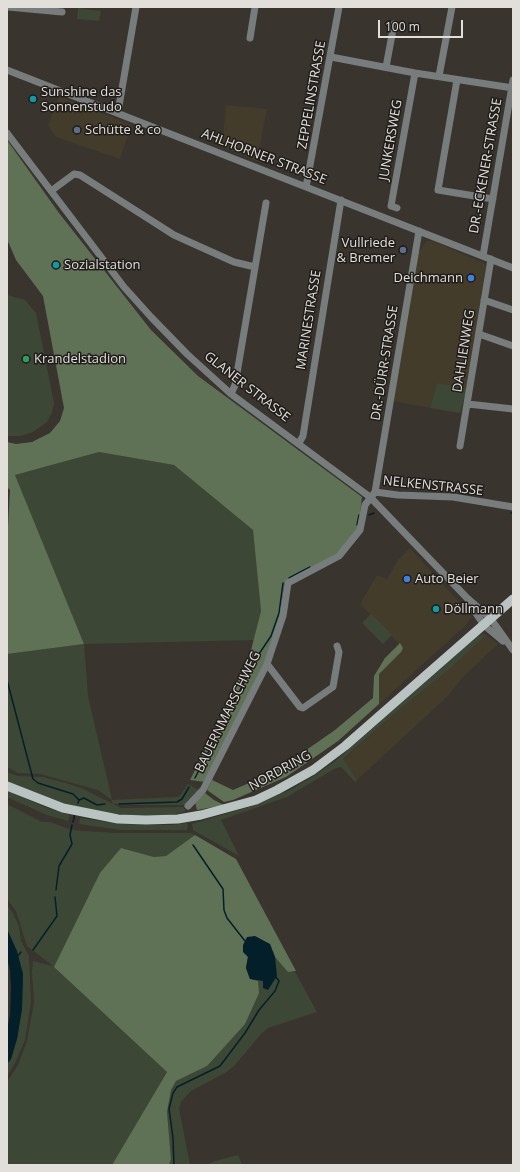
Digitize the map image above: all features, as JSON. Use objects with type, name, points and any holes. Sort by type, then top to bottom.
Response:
[{"type":"main road","name":"NORDRING","points":[[7,786],[62,808],[89,814],[146,820],[178,819],[201,815],[256,800],[313,770],[357,736],[513,599]]},
{"type":"street","points":[[8,7],[62,12]]},
{"type":"street","points":[[118,112],[136,7]]},
{"type":"street","points":[[250,38],[255,7]]},
{"type":"street","name":"ZEPPELINSTRASSE","points":[[306,187],[339,7]]},
{"type":"street","points":[[439,76],[452,7]]},
{"type":"street","points":[[386,67],[394,24]]},
{"type":"street","points":[[330,57],[456,80],[512,88]]},
{"type":"street","name":"AHLHORNER STRASSE","points":[[7,70],[118,112],[513,268]]},
{"type":"street","name":"JUNKERSWEG","points":[[397,208],[391,206],[415,73]]},
{"type":"street","points":[[456,80],[438,190],[493,199]]},
{"type":"street","name":"DR.-ECKENER-STRASSE","points":[[483,256],[513,80]]},
{"type":"street","name":"GLANER STRASSE","points":[[7,133],[124,287],[187,354],[231,394],[373,495],[513,650]]},
{"type":"street","points":[[51,191],[74,174],[80,175],[174,235],[234,262],[255,267]]},
{"type":"street","name":"MARINESTRASSE","points":[[299,443],[303,436],[341,200]]},
{"type":"street","points":[[231,394],[235,385],[266,203]]},
{"type":"street","name":"DR.-DÜRR-STRASSE","points":[[373,495],[419,231]]},
{"type":"street","name":"DAHLIENWEG","points":[[460,446],[480,334],[491,259]]},
{"type":"street","points":[[484,300],[513,310]]},
{"type":"street","points":[[480,334],[513,346]]},
{"type":"street","points":[[468,404],[513,409]]},
{"type":"street","name":"NELKENSTRASSE","points":[[373,495],[453,497],[513,507]]},
{"type":"street","name":"BAUERNMARSCHWEG","points":[[188,806],[204,788],[267,664],[283,616],[288,584],[339,556],[360,530],[365,505],[373,495]]},
{"type":"street","points":[[267,664],[300,707],[303,708],[333,687],[339,652],[337,646]]},
{"type":"shaded area","points":[[59,96],[132,125],[120,159],[56,137],[48,125]]},
{"type":"shaded area","points":[[226,105],[267,109],[257,161],[222,147]]},
{"type":"shaded area","points":[[427,241],[432,241],[486,264],[467,388],[437,383],[430,408],[392,401],[418,254]]},
{"type":"shaded area","points":[[410,548],[471,615],[471,618],[465,626],[379,704],[379,673],[403,648],[360,604],[377,575],[387,579],[398,560]]},
{"type":"shaded area","points":[[486,635],[498,644],[463,677],[448,696],[357,780],[343,760],[395,713],[451,668]]},
{"type":"green space","points":[[78,8],[101,11],[99,21],[77,19]]},
{"type":"green space","points":[[7,140],[59,213],[151,330],[198,376],[362,497],[358,529],[338,553],[284,583],[280,617],[265,661],[205,782],[190,780],[226,709],[250,654],[261,611],[253,530],[174,465],[99,452],[15,475],[84,644],[7,654],[7,545],[10,490],[7,487],[7,442],[16,444],[32,442],[50,433],[60,421],[64,408],[43,296],[16,260],[7,239]]},
{"type":"green space","name":"Krandelstadion","points":[[7,295],[25,300],[36,313],[54,403],[52,413],[47,422],[33,432],[21,436],[7,436]]},
{"type":"green space","points":[[437,383],[467,388],[460,413],[430,408]]},
{"type":"green space","points":[[99,452],[174,465],[253,530],[261,611],[254,640],[84,644],[15,475]]},
{"type":"green space","points":[[371,614],[392,635],[383,644],[362,623]]},
{"type":"green space","points":[[484,634],[486,635],[451,668],[395,713],[343,759],[357,780],[355,782],[341,767],[334,769],[287,797],[221,820],[239,856],[193,830],[192,824],[252,806],[290,790],[312,777],[334,762],[478,636]]},
{"type":"green space","points":[[400,643],[403,648],[401,652],[379,674],[379,704],[338,741],[286,777],[233,800],[224,802],[207,790],[212,780],[233,790],[265,776],[335,730],[373,698],[374,676],[385,658]]},
{"type":"green space","points":[[84,644],[88,696],[112,800],[98,790],[40,774],[18,773],[7,767],[7,654]]},
{"type":"green space","points":[[7,772],[18,776],[43,777],[66,783],[81,788],[121,808],[183,807],[186,811],[176,814],[147,816],[107,813],[64,804],[7,781]]},
{"type":"green space","points":[[188,784],[199,790],[186,805],[121,805],[112,803],[112,800],[179,797]]},
{"type":"green space","points":[[7,791],[47,808],[70,815],[68,821],[47,815],[11,799],[7,797]]},
{"type":"green space","points":[[205,793],[224,805],[197,810],[195,802]]},
{"type":"green space","points":[[7,804],[42,822],[50,822],[72,830],[113,833],[190,833],[195,835],[166,856],[154,857],[121,848],[54,967],[167,1072],[112,1165],[7,1165],[7,1082],[18,1065],[27,1041],[34,1002],[32,972],[33,961],[53,966],[27,946],[16,911],[7,899]]},
{"type":"green space","points":[[80,818],[120,824],[172,825],[188,823],[187,830],[121,830],[79,824]]},
{"type":"green space","points":[[195,835],[236,859],[296,971],[288,972],[275,957],[270,944],[248,956],[246,968],[250,979],[258,981],[259,993],[245,1024],[207,1066],[176,1081],[171,1090],[167,1112],[171,1159],[169,1165],[112,1165],[167,1072],[54,967],[100,873],[121,848],[154,857],[166,856]]},
{"type":"green space","points":[[7,905],[13,913],[19,926],[21,941],[29,956],[31,1002],[25,1040],[15,1063],[7,1076],[7,1064],[11,1059],[17,1039],[22,1009],[23,974],[7,929]]},
{"type":"green space","points":[[270,944],[288,972],[295,972],[317,1012],[268,1028],[261,1034],[234,1066],[225,1073],[191,1091],[181,1102],[179,1108],[190,1165],[169,1165],[171,1159],[167,1112],[171,1090],[176,1081],[207,1066],[250,979]]},
{"type":"green space","points":[[238,1155],[242,1165],[206,1165],[215,1161]]},
{"type":"water","points":[[7,929],[17,951],[23,974],[22,1009],[17,1039],[11,1059],[7,1064],[7,1030],[10,1015],[11,988],[10,970],[7,958]]},
{"type":"water","points":[[255,936],[270,944],[275,957],[277,976],[268,990],[263,988],[263,981],[250,979],[246,968],[248,957],[243,952],[243,945],[247,937]]},
{"type":"waterway","points":[[369,515],[374,513]]},
{"type":"waterway","points":[[357,525],[359,515]]},
{"type":"waterway","points":[[289,578],[310,567]]},
{"type":"waterway","points":[[259,654],[271,636],[279,613],[283,583]]},
{"type":"waterway","points":[[195,778],[256,659]]},
{"type":"waterway","points":[[7,680],[33,779],[38,783],[73,794],[79,800],[78,803]]},
{"type":"waterway","points":[[119,804],[177,802],[182,799],[189,787]]},
{"type":"waterway","points":[[79,800],[84,798],[97,805],[105,804]]},
{"type":"waterway","points":[[73,822],[75,814]]},
{"type":"waterway","points":[[56,890],[59,866],[72,844],[70,835],[72,825]]},
{"type":"waterway","points":[[193,845],[223,889],[224,910],[227,918],[245,941]]},
{"type":"waterway","points":[[33,950],[57,916],[55,897]]},
{"type":"waterway","points":[[17,957],[21,952]]},
{"type":"waterway","points":[[174,1165],[173,1138],[169,1109],[173,1093],[177,1087],[220,1066],[245,1033],[259,1010],[275,991],[279,981],[275,976]]},
{"type":"place","name":"Sunshine das Sonnenstudo","points":[[33,99]]},
{"type":"place","name":"Schütte & co","points":[[77,130]]},
{"type":"place","name":"Vullriede & Bremer","points":[[403,250]]},
{"type":"place","name":"Sozialstation","points":[[56,265]]},
{"type":"place","name":"Deichmann","points":[[471,278]]},
{"type":"place","name":"Krandelstadion","points":[[26,359]]},
{"type":"place","name":"Auto Beier","points":[[407,579]]},
{"type":"place","name":"Döllmann","points":[[436,609]]}]
